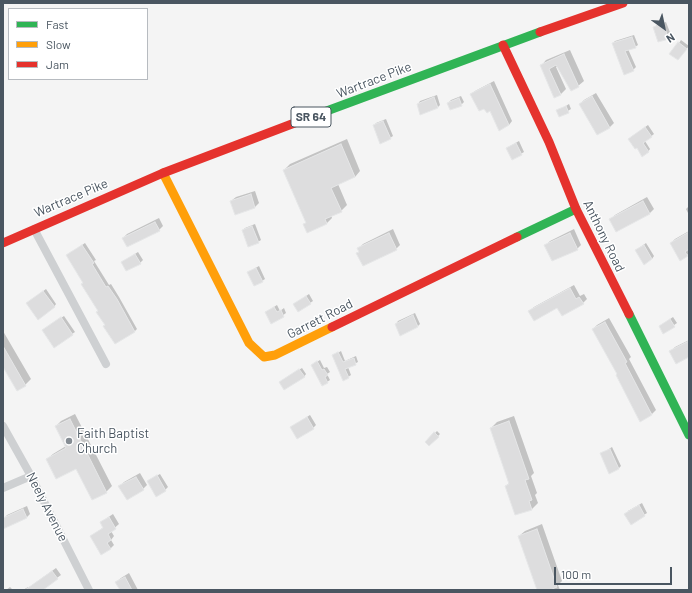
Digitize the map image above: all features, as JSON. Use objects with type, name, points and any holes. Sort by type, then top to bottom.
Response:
[{"type":"street","name":"Wartrace Pike","points":[[3,243],[163,173],[503,45],[623,3]]},
{"type":"street","name":"Anthony Road","points":[[503,45],[549,142],[576,209],[689,435]]},
{"type":"street","name":"Garrett Road","points":[[163,173],[248,343],[264,357],[275,355],[408,289],[576,209]]},
{"type":"street","points":[[34,229],[106,364]]},
{"type":"street","name":"Neely Avenue","points":[[3,426],[88,590]]},
{"type":"street","points":[[3,488],[30,476]]},
{"type":"building","points":[[663,24],[669,39],[658,42],[653,27]]},
{"type":"building","points":[[632,37],[636,48],[625,51],[634,71],[624,75],[612,43]]},
{"type":"building","points":[[678,42],[687,49],[678,60],[669,54]]},
{"type":"building","points":[[564,54],[579,87],[571,91],[556,65],[549,69],[561,95],[554,98],[540,65]]},
{"type":"building","points":[[490,84],[509,125],[499,131],[490,111],[487,113],[484,109],[479,111],[470,94]]},
{"type":"building","points":[[592,96],[610,128],[597,135],[579,104]]},
{"type":"building","points":[[434,97],[438,108],[420,115],[417,104]]},
{"type":"building","points":[[459,98],[462,106],[450,110],[447,103]]},
{"type":"building","points":[[566,106],[569,113],[559,117],[556,110]]},
{"type":"building","points":[[383,121],[391,139],[380,144],[373,125]]},
{"type":"building","points":[[645,127],[652,137],[643,143],[649,152],[642,157],[637,148],[635,149],[628,139]]},
{"type":"building","points":[[516,143],[522,155],[512,160],[506,148]]},
{"type":"building","points":[[341,144],[355,177],[331,188],[342,212],[325,219],[327,224],[307,233],[303,224],[306,223],[283,170]]},
{"type":"building","points":[[251,194],[255,208],[235,215],[230,201]]},
{"type":"building","points":[[643,201],[650,214],[616,232],[609,219]]},
{"type":"building","points":[[155,222],[160,231],[127,247],[122,238]]},
{"type":"building","points":[[252,226],[259,243],[248,247],[242,230]]},
{"type":"building","points":[[689,232],[689,249],[685,252],[688,256],[680,261],[670,243]]},
{"type":"building","points":[[389,233],[397,250],[363,266],[356,253],[359,252],[357,248]]},
{"type":"building","points":[[570,233],[578,250],[552,261],[544,245]]},
{"type":"building","points":[[82,245],[94,263],[92,264],[106,287],[108,286],[117,299],[135,332],[115,344],[103,326],[105,325],[96,312],[98,311],[81,284],[83,283],[66,255]]},
{"type":"building","points":[[644,245],[652,259],[644,265],[635,250]]},
{"type":"building","points":[[135,254],[141,264],[126,271],[121,262]]},
{"type":"building","points":[[256,268],[263,282],[254,286],[247,272]]},
{"type":"building","points":[[570,288],[576,299],[579,297],[584,304],[562,316],[557,308],[534,321],[528,311]]},
{"type":"building","points":[[43,291],[55,307],[38,320],[26,303]]},
{"type":"building","points":[[306,296],[311,304],[298,312],[293,304]]},
{"type":"building","points":[[274,307],[277,312],[281,310],[284,317],[271,324],[265,312]]},
{"type":"building","points":[[413,315],[418,327],[400,336],[395,324]]},
{"type":"building","points":[[61,317],[73,335],[54,348],[42,330]]},
{"type":"building","points":[[670,319],[675,327],[663,334],[659,326]]},
{"type":"building","points":[[605,322],[627,362],[625,363],[652,415],[640,422],[616,375],[617,374],[592,329]]},
{"type":"building","points":[[689,341],[689,357],[676,364],[669,351]]},
{"type":"building","points":[[3,346],[26,386],[17,391],[3,367]]},
{"type":"building","points":[[338,352],[343,362],[354,358],[356,365],[345,369],[349,378],[343,381],[332,355]]},
{"type":"building","points":[[317,361],[322,370],[324,369],[328,375],[325,377],[328,383],[322,386],[311,365]]},
{"type":"building","points":[[299,369],[305,377],[284,390],[279,382]]},
{"type":"building","points":[[307,417],[314,429],[297,439],[290,427]]},
{"type":"building","points":[[70,419],[107,493],[92,500],[76,469],[56,479],[46,459],[66,448],[55,426]]},
{"type":"building","points":[[509,421],[529,479],[525,480],[532,500],[529,501],[532,510],[515,515],[505,486],[509,484],[490,428]]},
{"type":"building","points":[[434,432],[439,437],[429,446],[425,442]]},
{"type":"building","points":[[610,449],[619,469],[609,474],[600,453]]},
{"type":"building","points":[[157,475],[166,491],[156,497],[147,481]]},
{"type":"building","points":[[136,477],[144,490],[127,500],[118,486]]},
{"type":"building","points":[[639,505],[645,516],[631,525],[624,514]]},
{"type":"building","points":[[23,509],[27,518],[3,529],[3,518]]},
{"type":"building","points":[[109,517],[116,529],[108,534],[111,540],[107,543],[111,549],[101,555],[90,536],[103,528],[100,522]]},
{"type":"building","points":[[537,529],[557,587],[552,589],[553,590],[537,590],[518,536]]},
{"type":"building","points":[[52,571],[58,579],[43,590],[25,590]]},
{"type":"building","points":[[125,577],[132,590],[120,590],[115,582]]},
{"type":"traffic: fast","points":[[305,119],[540,32]]},
{"type":"traffic: fast","points":[[517,237],[576,209]]},
{"type":"traffic: fast","points":[[629,314],[689,435]]},
{"type":"traffic: slow","points":[[163,173],[249,343],[264,357],[275,355],[332,327]]},
{"type":"traffic: jam","points":[[540,32],[623,3]]},
{"type":"traffic: jam","points":[[503,45],[549,142],[576,209],[629,314]]},
{"type":"traffic: jam","points":[[3,243],[163,173],[305,119]]},
{"type":"traffic: jam","points":[[332,327],[517,237]]},
{"type":"place","name":"Faith Baptist Church","points":[[69,441]]}]
